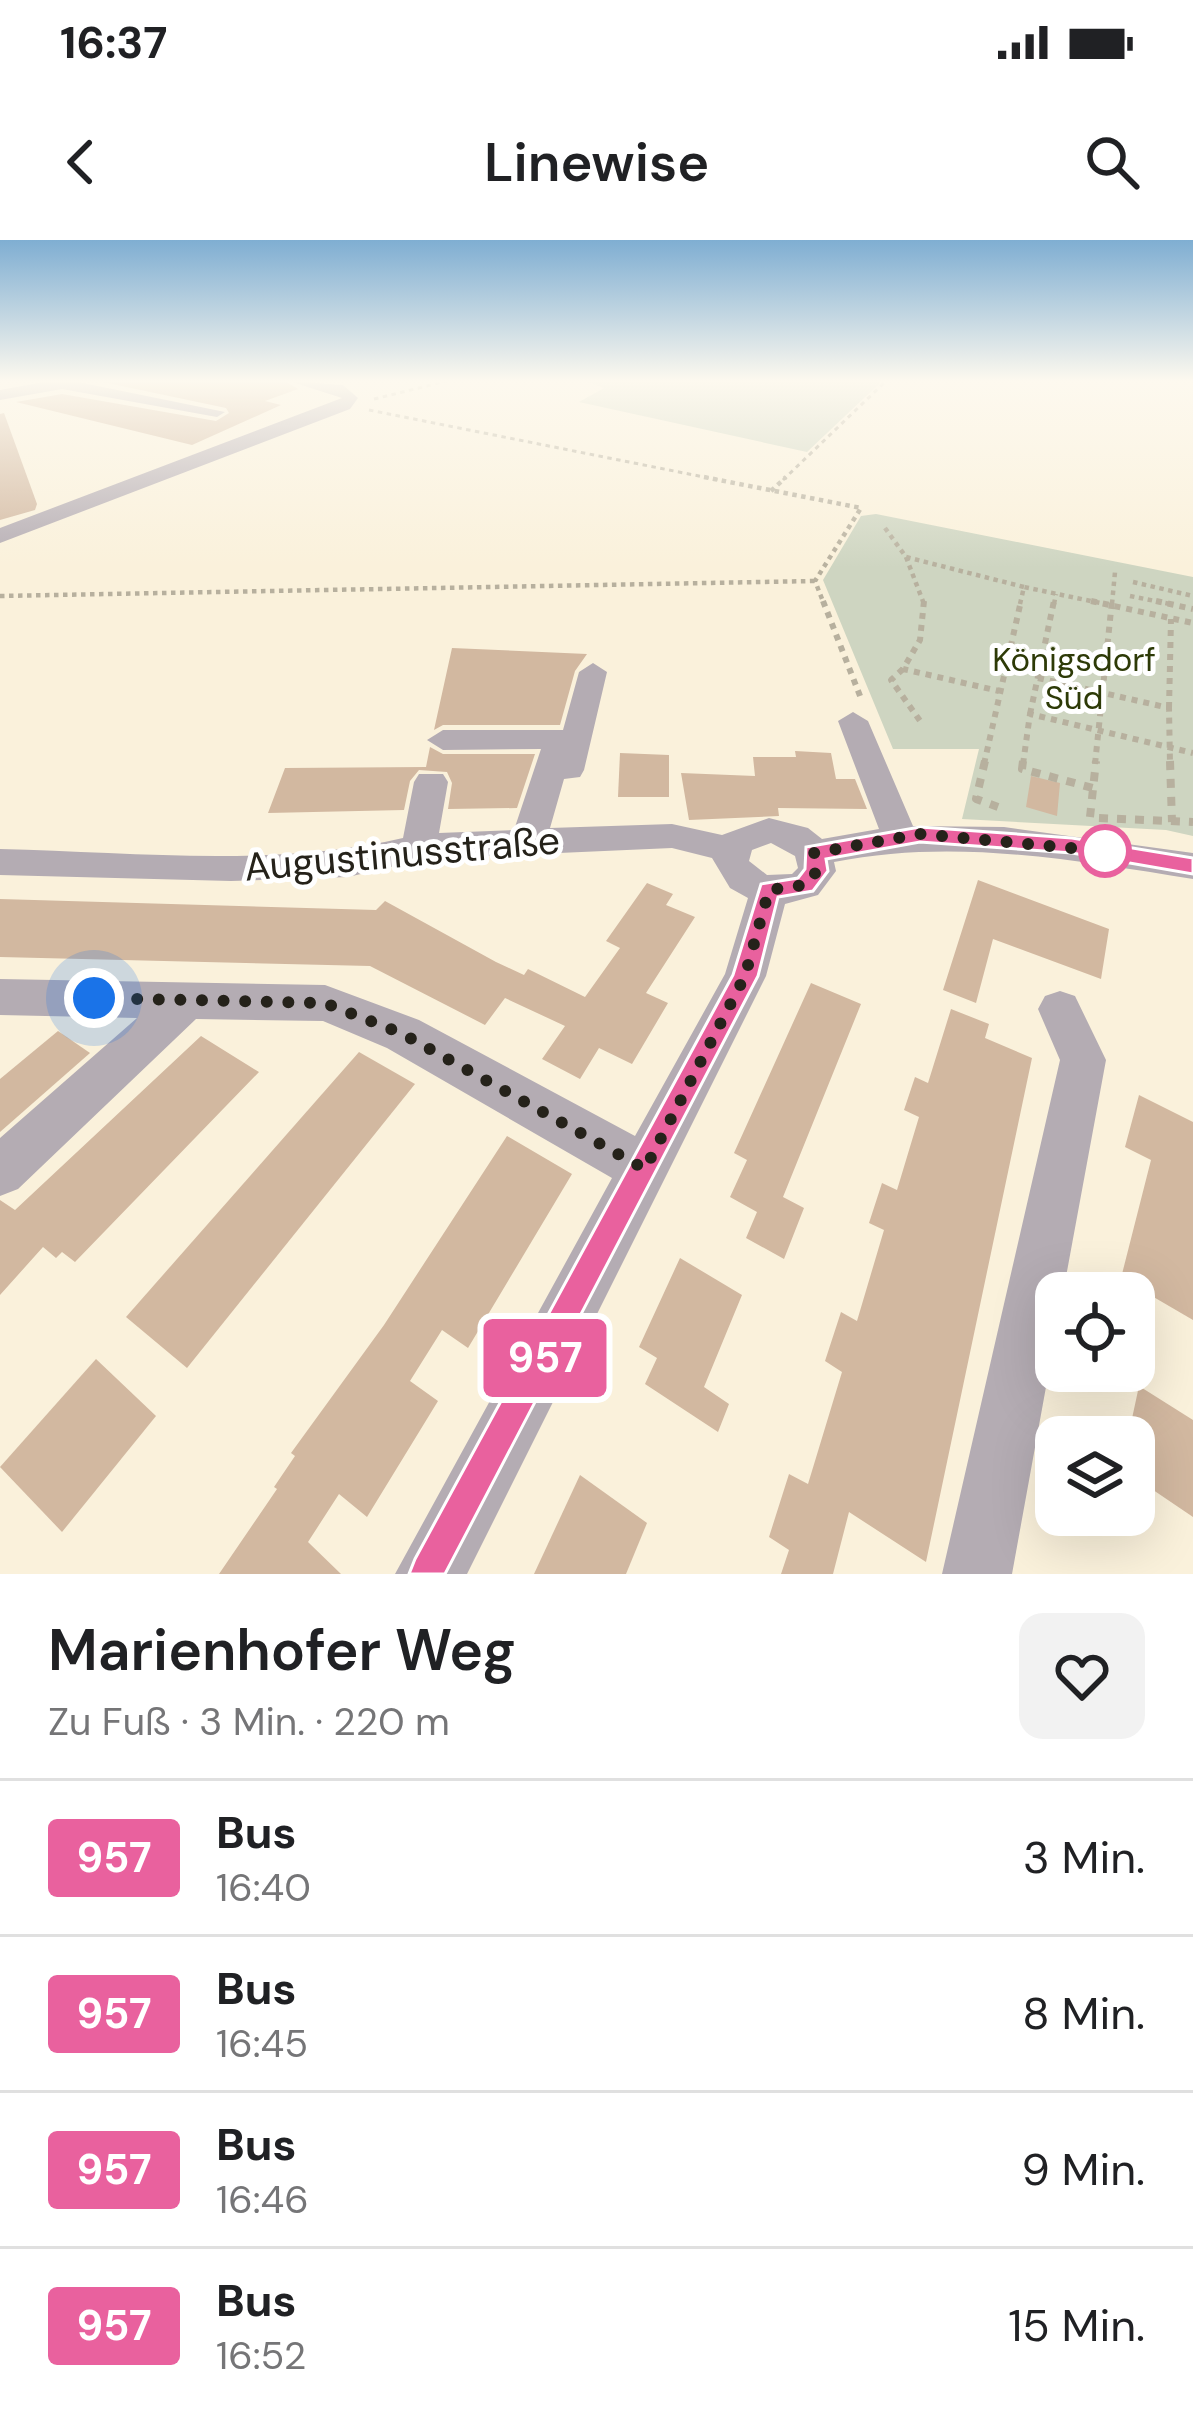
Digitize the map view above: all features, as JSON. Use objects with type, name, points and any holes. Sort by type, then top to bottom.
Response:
[{"type":"street","points":[[2,534],[249,443]]},
{"type":"street","points":[[540,839],[593,672]]},
{"type":"street","points":[[859,715],[898,836]]},
{"type":"street","points":[[443,740],[560,739],[540,839]]},
{"type":"street","points":[[419,847],[431,782]]},
{"type":"street","points":[[769,830],[796,836],[814,853],[817,871],[805,885],[769,890],[734,870],[731,850],[745,835],[769,830]]},
{"type":"street","name":"Augustinusstraße","points":[[0,862],[230,868],[348,864],[419,847],[672,836],[731,850]]},
{"type":"street","points":[[814,853],[898,836],[1027,841],[1193,866]]},
{"type":"street","points":[[430,1574],[745,976],[769,890]]},
{"type":"street","points":[[0,997],[325,1003],[403,1034],[645,1169]]},
{"type":"street","points":[[0,1171],[187,1000]]},
{"type":"street","points":[[976,1574],[1083,1060],[1060,1009]]},
{"type":"path","points":[[535,443],[862,508],[815,581]]},
{"type":"path","points":[[771,491],[821,443]]},
{"type":"path","points":[[886,528],[924,594],[921,643],[890,680],[923,725]]},
{"type":"path","points":[[906,557],[1193,623]]},
{"type":"path","points":[[1090,817],[1115,572]]},
{"type":"path","points":[[0,596],[815,581]]},
{"type":"path","points":[[815,581],[859,715]]},
{"type":"path","points":[[1133,582],[1193,596]]},
{"type":"path","points":[[1024,587],[976,799],[1018,815],[1027,841]]},
{"type":"path","points":[[1056,594],[1022,769],[1093,788]]},
{"type":"path","points":[[1130,596],[1193,609]]},
{"type":"path","points":[[1171,618],[1172,822]]},
{"type":"path","points":[[903,669],[1000,691]]},
{"type":"path","points":[[1038,678],[1169,707]]},
{"type":"path","points":[[1030,714],[1193,753]]},
{"type":"green space","points":[[767,443],[816,443],[807,452]]},
{"type":"green space","name":"Königsdorf Süd","points":[[876,514],[1193,577],[1193,836],[1166,830],[962,819],[979,749],[893,749],[823,580],[861,516]]},
{"type":"building","points":[[0,443],[15,443],[37,504],[35,510],[0,520]]},
{"type":"building","points":[[452,648],[587,654],[575,671],[560,725],[443,725],[434,730]]},
{"type":"building","points":[[430,747],[443,754],[535,754],[517,808],[448,809],[452,783],[447,772],[419,770],[410,781],[404,810],[268,813],[285,768],[426,767]]},
{"type":"building","points":[[795,751],[831,753],[836,779],[855,779],[867,809],[778,808],[779,816],[689,820],[681,773],[755,776],[753,757],[796,757]]},
{"type":"building","points":[[620,753],[669,755],[669,797],[618,797]]},
{"type":"building","points":[[1031,776],[1060,783],[1057,816],[1026,807]]},
{"type":"building","points":[[978,880],[1109,929],[1101,979],[993,939],[976,1003],[943,990]]},
{"type":"building","points":[[647,883],[673,894],[666,905],[695,917],[646,993],[668,1003],[632,1064],[599,1048],[580,1079],[542,1059],[565,1026],[505,998],[485,1025],[370,966],[0,957],[0,899],[376,910],[385,901],[496,962],[524,975],[528,969],[585,997],[620,948],[606,941]]},
{"type":"building","points":[[811,983],[861,1004],[783,1197],[804,1208],[784,1259],[746,1238],[757,1212],[730,1197],[747,1160],[734,1153]]},
{"type":"building","points":[[951,1009],[989,1024],[985,1038],[1032,1058],[926,1562],[849,1512],[833,1574],[781,1574],[789,1550],[769,1537],[789,1474],[808,1484],[842,1372],[825,1361],[841,1312],[857,1321],[884,1230],[869,1223],[882,1183],[897,1190],[919,1117],[904,1110],[915,1077],[928,1083]]},
{"type":"building","points":[[58,1031],[90,1053],[0,1132],[0,1079]]},
{"type":"building","points":[[201,1036],[259,1072],[75,1262],[62,1252],[56,1258],[43,1247],[0,1295],[0,1200],[15,1210]]},
{"type":"building","points":[[359,1052],[415,1084],[187,1368],[126,1317]]},
{"type":"building","points":[[1139,1095],[1193,1122],[1193,1320],[1155,1298],[1155,1272],[1123,1272],[1151,1160],[1125,1147]]},
{"type":"building","points":[[507,1136],[572,1174],[468,1348],[442,1330],[410,1381],[438,1401],[367,1517],[339,1494],[308,1542],[341,1574],[219,1574],[277,1489],[295,1456],[291,1453],[384,1325]]},
{"type":"building","points":[[680,1258],[742,1295],[704,1387],[729,1404],[718,1432],[645,1384],[657,1358],[639,1347]]},
{"type":"building","points":[[96,1359],[156,1416],[62,1532],[0,1467]]},
{"type":"building","points":[[1138,1392],[1149,1392],[1193,1420],[1193,1517],[1155,1491],[1155,1416],[1133,1416]]},
{"type":"building","points":[[580,1475],[647,1523],[626,1574],[534,1574]]},
{"type":"bus line","name":"957","points":[[430,1574],[745,976],[769,890],[805,885],[817,871],[814,853],[920,834],[1072,846],[1193,866]]},
{"type":"route","points":[[94,998],[325,1003],[403,1034],[645,1169],[745,976],[769,890],[805,885],[817,871],[814,853],[920,834],[1105,851]]}]
